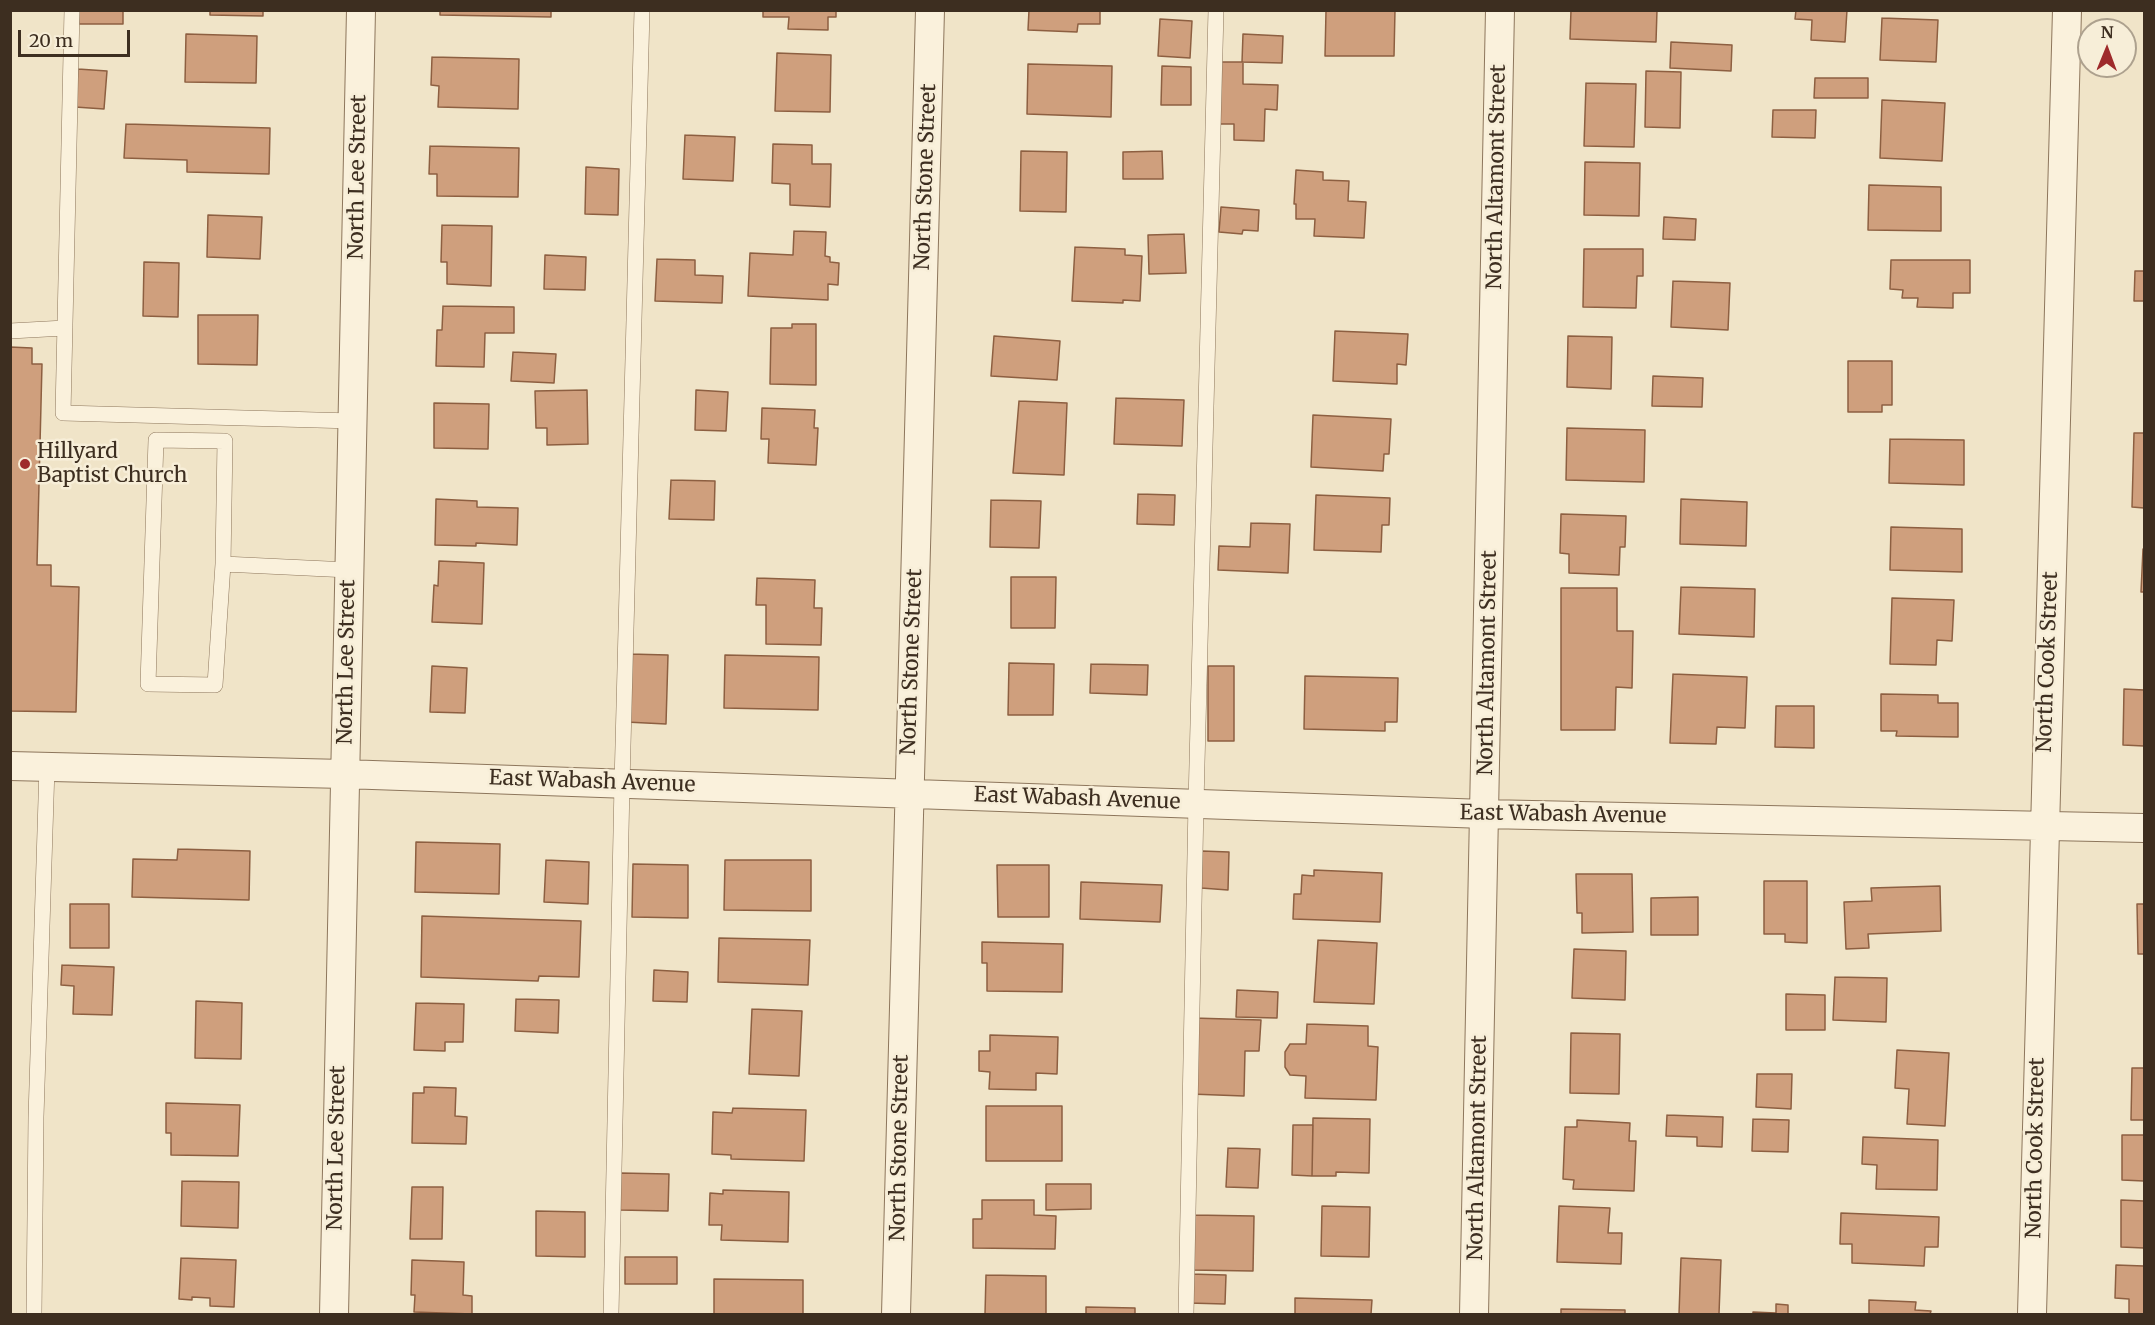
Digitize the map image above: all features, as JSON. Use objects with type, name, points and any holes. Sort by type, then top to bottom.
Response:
[{"type":"street","name":"North Lee Street","points":[[334,1314],[361,10]]},
{"type":"street","name":"North Stone Street","points":[[896,1314],[930,10]]},
{"type":"street","name":"North Altamont Street","points":[[1474,1314],[1500,10]]},
{"type":"street","name":"North Cook Street","points":[[2032,1314],[2067,10]]},
{"type":"street","name":"East Wabash Avenue","points":[[10,766],[622,783],[1485,814],[2145,828]]},
{"type":"lane","points":[[72,10],[63,413],[353,421]]},
{"type":"lane","points":[[611,1314],[642,10]]},
{"type":"lane","points":[[1186,1314],[1216,10]]},
{"type":"lane","points":[[10,331],[65,328]]},
{"type":"lane","points":[[156,440],[225,441],[223,564],[215,685],[148,684],[156,440]]},
{"type":"lane","points":[[223,564],[349,570]]},
{"type":"lane","points":[[34,1314],[36,1117],[47,767]]},
{"type":"building","points":[[79,10],[123,10],[123,24],[79,24]]},
{"type":"building","points":[[210,10],[263,10],[263,16],[210,15]]},
{"type":"building","points":[[440,10],[551,10],[551,17],[440,15]]},
{"type":"building","points":[[763,10],[836,10],[836,17],[828,17],[828,30],[788,29],[789,17],[763,17]]},
{"type":"building","points":[[1029,10],[1100,10],[1100,24],[1078,24],[1077,32],[1028,30]]},
{"type":"building","points":[[1395,10],[1394,56],[1325,56],[1326,11]]},
{"type":"building","points":[[1571,10],[1657,10],[1656,42],[1570,39]]},
{"type":"building","points":[[1796,10],[1847,10],[1845,42],[1811,40],[1812,20],[1795,19]]},
{"type":"building","points":[[1882,18],[1938,20],[1936,62],[1880,60]]},
{"type":"building","points":[[1160,19],[1192,21],[1190,58],[1158,56]]},
{"type":"building","points":[[186,34],[257,36],[256,83],[185,82]]},
{"type":"building","points":[[1243,34],[1283,36],[1282,63],[1242,62]]},
{"type":"building","points":[[1671,42],[1732,45],[1731,71],[1670,68]]},
{"type":"building","points":[[777,53],[831,55],[830,112],[775,111]]},
{"type":"building","points":[[432,57],[519,59],[518,109],[438,107],[439,86],[431,85]]},
{"type":"building","points":[[1219,62],[1243,62],[1243,84],[1278,85],[1277,110],[1265,109],[1264,141],[1234,140],[1234,124],[1217,124]]},
{"type":"building","points":[[1028,64],[1112,66],[1111,117],[1027,114]]},
{"type":"building","points":[[1162,66],[1191,67],[1191,105],[1161,105]]},
{"type":"building","points":[[78,69],[107,71],[104,109],[75,107]]},
{"type":"building","points":[[1646,71],[1681,72],[1680,128],[1645,127]]},
{"type":"building","points":[[1815,78],[1868,78],[1868,98],[1814,98]]},
{"type":"building","points":[[1586,83],[1636,84],[1634,147],[1584,146]]},
{"type":"building","points":[[1882,100],[1945,103],[1942,161],[1880,158]]},
{"type":"building","points":[[1773,110],[1816,110],[1815,138],[1772,137]]},
{"type":"building","points":[[126,124],[270,128],[269,174],[187,172],[187,160],[124,158]]},
{"type":"building","points":[[685,135],[735,137],[733,181],[683,179]]},
{"type":"building","points":[[773,144],[812,145],[812,164],[831,164],[830,207],[790,205],[790,184],[772,183]]},
{"type":"building","points":[[430,146],[519,148],[518,197],[437,196],[437,174],[429,174]]},
{"type":"building","points":[[1021,151],[1067,152],[1066,212],[1020,211]]},
{"type":"building","points":[[1162,151],[1163,179],[1123,179],[1123,152]]},
{"type":"building","points":[[1585,162],[1640,163],[1639,216],[1584,215]]},
{"type":"building","points":[[586,167],[619,169],[618,215],[585,214]]},
{"type":"building","points":[[1296,170],[1323,172],[1323,180],[1349,181],[1348,201],[1366,202],[1364,238],[1314,236],[1315,219],[1296,219],[1296,204],[1294,204]]},
{"type":"building","points":[[1869,185],[1941,187],[1941,231],[1868,230]]},
{"type":"building","points":[[1221,207],[1259,210],[1258,231],[1243,230],[1242,234],[1219,232]]},
{"type":"building","points":[[208,215],[262,217],[260,259],[207,257]]},
{"type":"building","points":[[1664,217],[1696,219],[1695,240],[1663,239]]},
{"type":"building","points":[[442,225],[492,226],[491,286],[447,284],[447,262],[441,262]]},
{"type":"building","points":[[794,231],[826,232],[825,256],[830,257],[830,262],[839,263],[838,285],[828,284],[828,300],[748,296],[750,253],[793,255]]},
{"type":"building","points":[[1184,234],[1186,273],[1149,274],[1148,235]]},
{"type":"building","points":[[1075,247],[1125,249],[1125,255],[1142,256],[1140,301],[1123,300],[1123,303],[1072,301]]},
{"type":"building","points":[[1584,249],[1643,249],[1643,276],[1637,276],[1636,308],[1583,307]]},
{"type":"building","points":[[545,255],[586,257],[585,290],[544,289]]},
{"type":"building","points":[[657,259],[695,260],[695,275],[723,276],[722,303],[655,301]]},
{"type":"building","points":[[1891,260],[1970,260],[1970,293],[1953,293],[1953,308],[1917,307],[1918,298],[1902,298],[1903,290],[1890,289]]},
{"type":"building","points":[[144,262],[179,263],[178,317],[143,316]]},
{"type":"building","points":[[2135,271],[2144,271],[2144,301],[2134,301]]},
{"type":"building","points":[[1673,281],[1730,283],[1728,330],[1671,327]]},
{"type":"building","points":[[443,306],[514,307],[514,333],[485,333],[484,367],[436,366],[437,330],[442,330]]},
{"type":"building","points":[[198,315],[258,315],[257,365],[198,364]]},
{"type":"building","points":[[792,324],[816,324],[816,385],[770,384],[771,328],[792,328]]},
{"type":"building","points":[[1335,331],[1408,334],[1406,365],[1397,364],[1397,384],[1333,381]]},
{"type":"building","points":[[994,336],[1060,341],[1057,380],[991,376]]},
{"type":"building","points":[[1568,336],[1612,337],[1611,389],[1567,387]]},
{"type":"building","name":"Hillyard Baptist Church","points":[[10,347],[32,348],[32,364],[42,364],[37,565],[51,565],[51,586],[79,587],[76,712],[10,711]]},
{"type":"building","points":[[513,352],[556,354],[554,383],[511,381]]},
{"type":"building","points":[[1848,361],[1892,361],[1892,405],[1882,405],[1882,412],[1848,412]]},
{"type":"building","points":[[1653,376],[1703,378],[1702,407],[1652,406]]},
{"type":"building","points":[[587,390],[588,444],[547,445],[547,428],[536,428],[535,391]]},
{"type":"building","points":[[696,390],[728,392],[726,431],[695,430]]},
{"type":"building","points":[[1116,398],[1184,400],[1182,446],[1114,444]]},
{"type":"building","points":[[1019,401],[1067,403],[1064,475],[1013,473]]},
{"type":"building","points":[[434,403],[489,404],[488,449],[434,448]]},
{"type":"building","points":[[762,408],[815,410],[814,428],[818,428],[816,465],[768,463],[769,439],[761,439]]},
{"type":"building","points":[[1313,415],[1391,419],[1389,454],[1384,454],[1383,471],[1311,467]]},
{"type":"building","points":[[1567,428],[1645,430],[1644,482],[1566,480]]},
{"type":"building","points":[[2134,433],[2144,433],[2144,508],[2132,507]]},
{"type":"building","points":[[1890,439],[1964,440],[1964,485],[1889,483]]},
{"type":"building","points":[[671,480],[715,481],[714,520],[669,519]]},
{"type":"building","points":[[1138,494],[1175,495],[1174,525],[1137,524]]},
{"type":"building","points":[[1316,495],[1390,498],[1389,525],[1382,525],[1381,552],[1314,550]]},
{"type":"building","points":[[436,499],[477,501],[477,507],[518,508],[517,545],[476,543],[476,546],[435,545]]},
{"type":"building","points":[[1681,499],[1747,502],[1746,546],[1680,544]]},
{"type":"building","points":[[991,500],[1041,501],[1039,548],[990,547]]},
{"type":"building","points":[[1561,514],[1626,516],[1625,547],[1620,547],[1619,575],[1569,573],[1569,554],[1560,553]]},
{"type":"building","points":[[1251,523],[1290,524],[1288,573],[1218,570],[1219,546],[1250,547]]},
{"type":"building","points":[[1891,527],[1962,529],[1962,572],[1890,570]]},
{"type":"building","points":[[2143,549],[2144,592],[2141,592]]},
{"type":"building","points":[[439,561],[484,563],[482,624],[432,622],[434,585],[438,586]]},
{"type":"building","points":[[1011,577],[1056,577],[1055,628],[1011,628]]},
{"type":"building","points":[[757,578],[815,580],[814,608],[822,608],[821,645],[766,644],[766,605],[756,605]]},
{"type":"building","points":[[1681,587],[1755,589],[1754,637],[1679,634]]},
{"type":"building","points":[[1561,588],[1617,588],[1617,631],[1633,631],[1632,688],[1616,687],[1615,730],[1561,730]]},
{"type":"building","points":[[1892,598],[1954,600],[1952,641],[1937,640],[1936,665],[1890,664]]},
{"type":"building","points":[[629,654],[668,655],[666,724],[626,722]]},
{"type":"building","points":[[725,655],[819,657],[818,710],[724,708]]},
{"type":"building","points":[[1009,663],[1054,664],[1053,715],[1008,715]]},
{"type":"building","points":[[1091,664],[1148,665],[1147,695],[1090,693]]},
{"type":"building","points":[[432,666],[467,668],[465,713],[430,712]]},
{"type":"building","points":[[1208,666],[1234,666],[1234,741],[1208,741]]},
{"type":"building","points":[[1673,674],[1747,677],[1745,728],[1717,727],[1716,744],[1670,743]]},
{"type":"building","points":[[1305,676],[1398,678],[1397,722],[1385,722],[1385,731],[1304,729]]},
{"type":"building","points":[[2124,689],[2144,690],[2144,746],[2123,745]]},
{"type":"building","points":[[1881,694],[1938,695],[1938,703],[1958,703],[1958,737],[1896,736],[1897,731],[1881,731]]},
{"type":"building","points":[[1776,706],[1814,706],[1814,748],[1775,747]]},
{"type":"building","points":[[416,842],[500,844],[499,894],[415,892]]},
{"type":"building","points":[[178,849],[250,851],[249,900],[132,897],[133,859],[177,860]]},
{"type":"building","points":[[1202,851],[1229,852],[1228,890],[1201,888]]},
{"type":"building","points":[[546,860],[589,862],[588,904],[544,902]]},
{"type":"building","points":[[725,860],[811,860],[811,911],[724,910]]},
{"type":"building","points":[[633,864],[688,865],[688,918],[632,917]]},
{"type":"building","points":[[997,865],[1049,865],[1049,917],[998,917]]},
{"type":"building","points":[[1314,870],[1382,873],[1380,922],[1293,919],[1294,894],[1301,894],[1302,875],[1314,876]]},
{"type":"building","points":[[1576,874],[1632,874],[1633,932],[1582,933],[1582,913],[1577,913]]},
{"type":"building","points":[[1764,881],[1807,881],[1807,943],[1785,942],[1785,934],[1764,934]]},
{"type":"building","points":[[1081,882],[1162,885],[1160,922],[1080,919]]},
{"type":"building","points":[[1940,886],[1941,931],[1868,934],[1869,948],[1846,949],[1844,902],[1872,901],[1871,888]]},
{"type":"building","points":[[1698,897],[1698,935],[1651,935],[1651,898]]},
{"type":"building","points":[[70,904],[109,904],[109,948],[70,948]]},
{"type":"building","points":[[2137,904],[2144,904],[2144,954],[2138,954]]},
{"type":"building","points":[[422,916],[581,921],[579,977],[539,976],[538,981],[421,977]]},
{"type":"building","points":[[719,938],[810,940],[808,985],[718,982]]},
{"type":"building","points":[[1318,940],[1377,943],[1374,1004],[1314,1002]]},
{"type":"building","points":[[982,942],[1063,944],[1062,992],[987,991],[987,963],[982,963]]},
{"type":"building","points":[[1574,949],[1626,951],[1625,1000],[1572,998]]},
{"type":"building","points":[[62,965],[114,967],[112,1015],[73,1014],[74,986],[61,985]]},
{"type":"building","points":[[654,970],[688,972],[687,1002],[653,1001]]},
{"type":"building","points":[[1835,977],[1887,978],[1886,1022],[1833,1020]]},
{"type":"building","points":[[1237,990],[1278,992],[1277,1018],[1236,1017]]},
{"type":"building","points":[[1786,994],[1825,995],[1825,1030],[1786,1030]]},
{"type":"building","points":[[516,999],[559,1000],[558,1033],[515,1031]]},
{"type":"building","points":[[196,1001],[242,1003],[241,1059],[195,1058]]},
{"type":"building","points":[[416,1003],[464,1004],[463,1042],[445,1042],[445,1051],[414,1050]]},
{"type":"building","points":[[752,1009],[802,1011],[799,1076],[749,1074]]},
{"type":"building","points":[[1193,1018],[1261,1020],[1259,1051],[1245,1051],[1244,1096],[1190,1094]]},
{"type":"building","points":[[1307,1024],[1368,1026],[1368,1046],[1378,1047],[1376,1100],[1305,1098],[1306,1076],[1290,1075],[1285,1067],[1285,1052],[1290,1044],[1306,1044]]},
{"type":"building","points":[[1571,1033],[1620,1034],[1619,1094],[1570,1093]]},
{"type":"building","points":[[990,1035],[1058,1037],[1057,1074],[1036,1073],[1036,1090],[989,1089],[990,1072],[979,1071],[979,1051],[990,1051]]},
{"type":"building","points":[[1897,1050],[1949,1053],[1945,1126],[1907,1124],[1909,1089],[1895,1088]]},
{"type":"building","points":[[2132,1068],[2144,1068],[2144,1120],[2131,1120]]},
{"type":"building","points":[[1757,1074],[1792,1074],[1791,1109],[1756,1107]]},
{"type":"building","points":[[424,1087],[456,1088],[455,1116],[467,1117],[466,1144],[412,1143],[413,1093],[424,1093]]},
{"type":"building","points":[[166,1103],[240,1105],[238,1156],[171,1155],[171,1133],[166,1133]]},
{"type":"building","points":[[986,1106],[1062,1106],[1062,1161],[986,1161]]},
{"type":"building","points":[[733,1108],[806,1110],[804,1161],[731,1159],[731,1155],[712,1154],[713,1112],[732,1113]]},
{"type":"building","points":[[1667,1115],[1723,1117],[1722,1147],[1697,1146],[1697,1137],[1666,1136]]},
{"type":"building","points":[[1313,1118],[1370,1119],[1369,1173],[1336,1172],[1336,1176],[1312,1176]]},
{"type":"building","points":[[1753,1119],[1789,1120],[1788,1152],[1752,1151]]},
{"type":"building","points":[[1577,1120],[1630,1123],[1629,1141],[1636,1141],[1634,1191],[1573,1189],[1574,1180],[1563,1179],[1565,1127],[1577,1127]]},
{"type":"building","points":[[1293,1125],[1313,1125],[1312,1176],[1292,1175]]},
{"type":"building","points":[[2122,1135],[2144,1135],[2144,1181],[2122,1180]]},
{"type":"building","points":[[1863,1137],[1938,1140],[1937,1190],[1876,1189],[1877,1165],[1862,1164]]},
{"type":"building","points":[[1228,1148],[1260,1149],[1258,1188],[1226,1187]]},
{"type":"building","points":[[620,1173],[669,1174],[668,1211],[620,1210]]},
{"type":"building","points":[[182,1181],[239,1182],[238,1228],[181,1226]]},
{"type":"building","points":[[1046,1184],[1091,1184],[1091,1209],[1046,1210]]},
{"type":"building","points":[[412,1187],[443,1187],[442,1239],[410,1239]]},
{"type":"building","points":[[723,1190],[789,1192],[788,1242],[721,1240],[722,1225],[709,1225],[710,1193],[723,1194]]},
{"type":"building","points":[[982,1200],[1034,1200],[1034,1215],[1056,1216],[1055,1249],[973,1248],[973,1219],[982,1219]]},
{"type":"building","points":[[2121,1200],[2144,1201],[2144,1248],[2121,1247]]},
{"type":"building","points":[[1322,1206],[1370,1207],[1369,1257],[1321,1256]]},
{"type":"building","points":[[1559,1206],[1610,1208],[1608,1233],[1622,1233],[1621,1264],[1557,1262]]},
{"type":"building","points":[[536,1211],[585,1212],[585,1257],[536,1256]]},
{"type":"building","points":[[1841,1213],[1939,1217],[1938,1247],[1925,1247],[1924,1266],[1852,1263],[1852,1244],[1840,1244]]},
{"type":"building","points":[[1192,1215],[1254,1216],[1253,1271],[1190,1270]]},
{"type":"building","points":[[625,1257],[677,1257],[677,1284],[625,1284]]},
{"type":"building","points":[[181,1258],[236,1260],[234,1307],[210,1306],[210,1298],[179,1299]]},
{"type":"building","points":[[1681,1258],[1721,1260],[1719,1314],[1679,1314]]},
{"type":"building","points":[[412,1260],[464,1262],[463,1295],[472,1296],[472,1314],[414,1312],[415,1295],[411,1295]]},
{"type":"building","points":[[2116,1265],[2144,1266],[2144,1314],[2129,1314],[2129,1299],[2115,1298]]},
{"type":"building","points":[[1189,1274],[1226,1275],[1225,1304],[1188,1303]]},
{"type":"building","points":[[986,1275],[1046,1276],[1046,1314],[985,1314]]},
{"type":"building","points":[[714,1279],[803,1280],[803,1314],[714,1314]]},
{"type":"building","points":[[1295,1298],[1372,1300],[1371,1314],[1295,1314]]},
{"type":"building","points":[[1869,1300],[1916,1302],[1915,1310],[1931,1311],[1930,1314],[1869,1314]]},
{"type":"building","points":[[1776,1304],[1788,1305],[1788,1314],[1753,1314],[1753,1312],[1776,1313]]},
{"type":"building","points":[[1086,1307],[1135,1308],[1135,1314],[1086,1314]]},
{"type":"building","points":[[1561,1309],[1625,1310],[1625,1314],[1561,1314]]},
{"type":"place","name":"Hillyard Baptist Church","points":[[25,464]]}]
